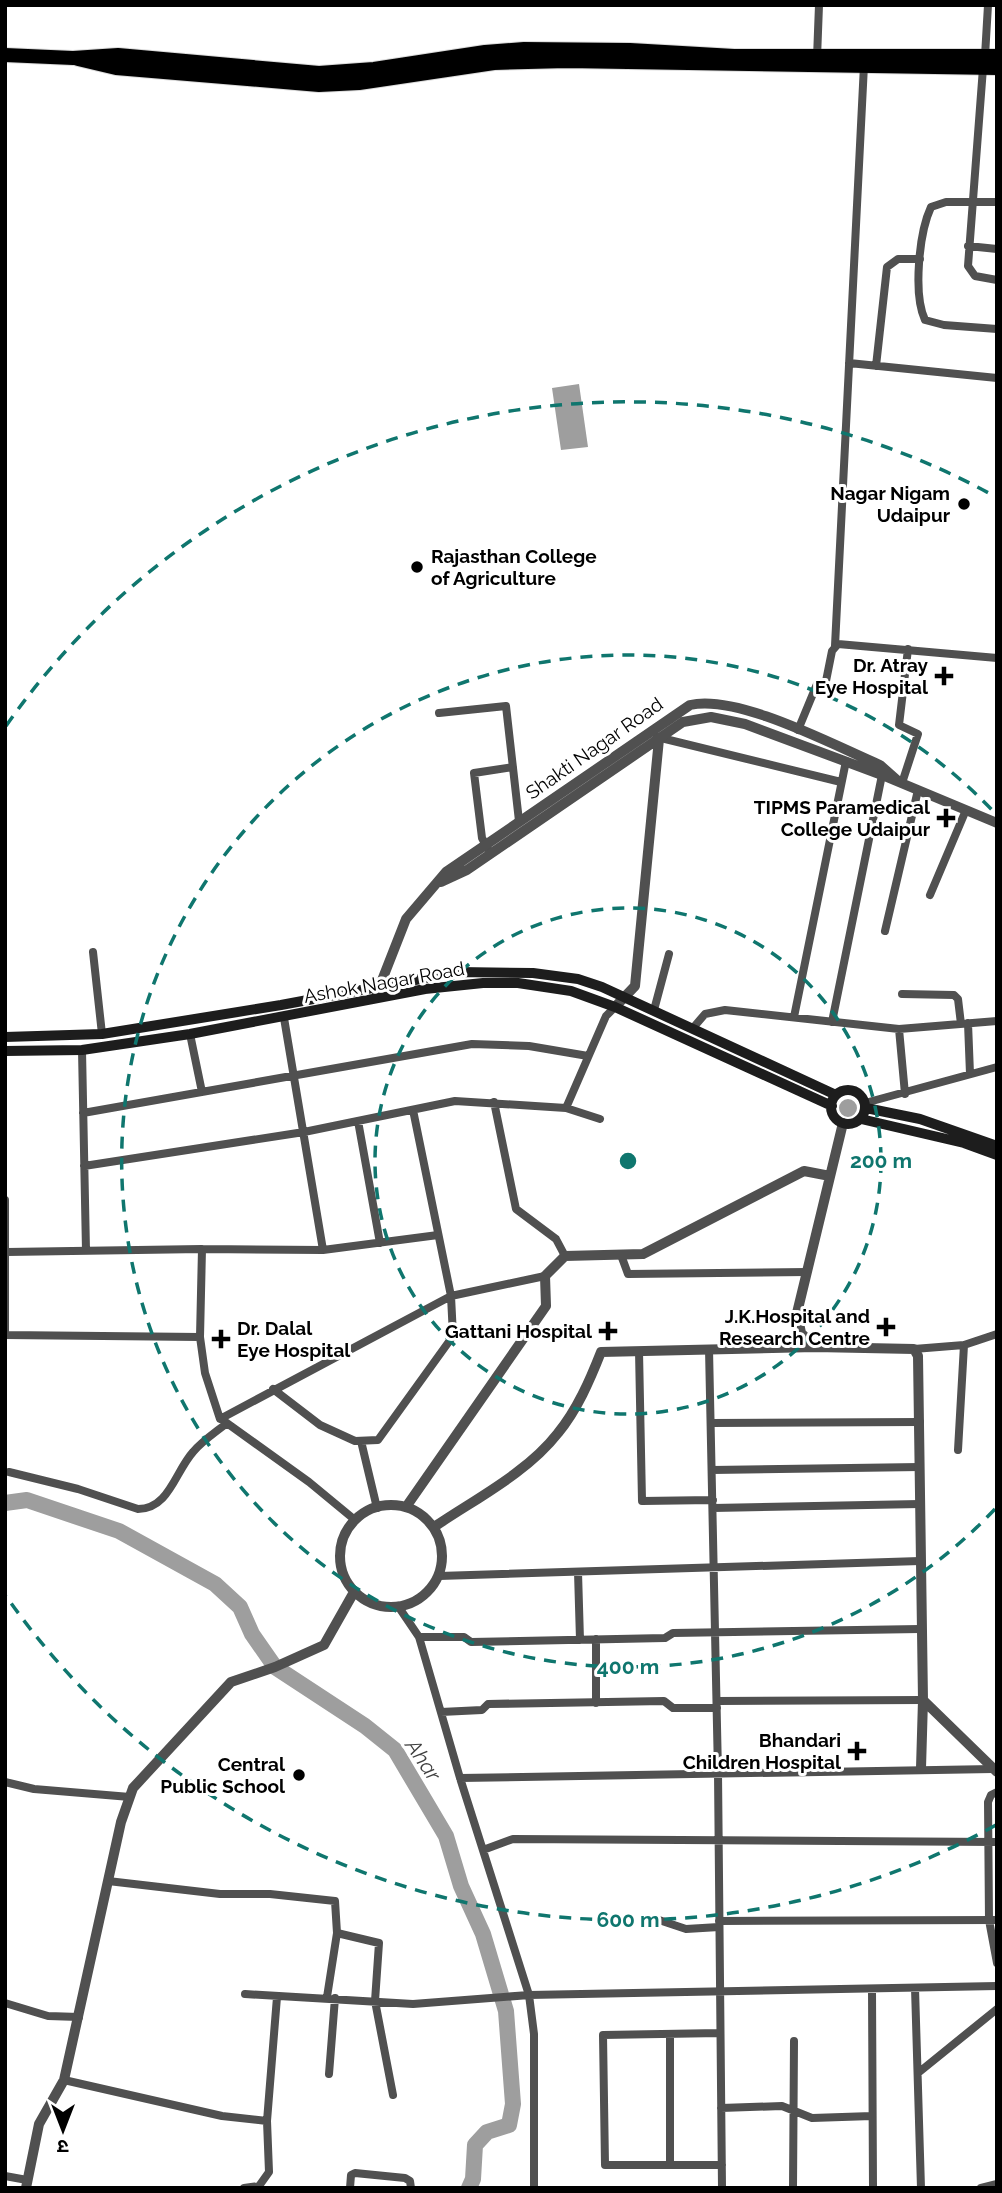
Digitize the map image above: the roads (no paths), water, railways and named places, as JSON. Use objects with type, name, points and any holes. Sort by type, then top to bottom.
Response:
[{"type":"highway","points":[[6,55],[73,58],[116,68],[319,85],[359,83],[524,62],[990,62]]},
{"type":"main road","points":[[5,1037],[102,1034],[281,1005],[458,972],[510,971],[578,979],[625,997],[693,1028],[834,1101]]},
{"type":"main road","name":"Ashok Nagar Road","points":[[5,1051],[82,1050],[284,1018],[457,985],[509,983],[571,991],[615,1007],[834,1101]]},
{"type":"main road","points":[[834,1101],[853,1091],[865,1105],[920,1119],[997,1146]]},
{"type":"main road","points":[[834,1101],[836,1119],[843,1124],[856,1123],[861,1119],[865,1105]]},
{"type":"main road","points":[[861,1119],[964,1143],[997,1155]]},
{"type":"street","points":[[817,62],[819,5]]},
{"type":"street","points":[[988,5],[990,62],[971,201],[968,246],[970,272],[981,278],[997,280]]},
{"type":"street","points":[[797,730],[817,684],[826,681],[835,646],[864,62]]},
{"type":"street","points":[[997,202],[946,202],[931,207],[926,217],[920,259],[920,308],[925,320],[944,326],[997,330]]},
{"type":"street","points":[[968,246],[997,249]]},
{"type":"street","points":[[876,366],[887,267],[898,259],[920,259]]},
{"type":"street","points":[[849,363],[997,378]]},
{"type":"street","points":[[835,646],[847,643],[997,658]]},
{"type":"street","points":[[900,782],[918,734],[899,725],[908,649]]},
{"type":"street","name":"Shakti Nagar Road","points":[[376,999],[379,985],[406,919],[451,868],[685,707],[706,703],[731,705],[880,765],[900,782]]},
{"type":"street","points":[[439,713],[506,706],[519,821]]},
{"type":"street","name":"Shakti Nagar Road","points":[[441,882],[460,875],[492,854],[689,719],[719,717],[846,761],[997,823]]},
{"type":"street","points":[[566,1108],[606,1016],[635,986],[656,769],[655,741],[649,732]]},
{"type":"street","points":[[655,741],[841,782]]},
{"type":"street","points":[[794,1017],[846,761]]},
{"type":"street","points":[[492,854],[485,845],[474,773],[513,766]]},
{"type":"street","points":[[832,1022],[882,775]]},
{"type":"street","points":[[885,931],[918,790]]},
{"type":"street","points":[[930,895],[966,810]]},
{"type":"street","points":[[93,952],[102,1034]]},
{"type":"street","points":[[653,1010],[669,954]]},
{"type":"street","points":[[902,994],[954,995],[958,999],[965,1024],[970,1074]]},
{"type":"street","points":[[693,1028],[705,1014],[715,1010],[899,1029],[997,1021]]},
{"type":"street","points":[[284,1018],[323,1251]]},
{"type":"street","points":[[899,1029],[905,1094]]},
{"type":"street","points":[[190,1034],[202,1091]]},
{"type":"street","points":[[83,1113],[472,1044],[529,1046],[589,1056]]},
{"type":"street","points":[[82,1050],[86,1251]]},
{"type":"street","points":[[865,1105],[997,1067]]},
{"type":"street","points":[[85,1166],[304,1132],[455,1101],[566,1108],[600,1119]]},
{"type":"street","points":[[494,1102],[516,1209],[556,1239],[565,1255]]},
{"type":"street","points":[[273,1389],[320,1425],[355,1441],[378,1440],[453,1336],[451,1296],[413,1110]]},
{"type":"street","points":[[358,1121],[380,1243]]},
{"type":"street","points":[[815,1347],[801,1332],[797,1313],[843,1124]]},
{"type":"street","points":[[9,1472],[78,1489],[138,1509],[147,1509],[159,1504],[193,1451],[224,1421],[273,1389],[451,1296],[545,1276],[565,1255],[643,1254],[804,1171],[830,1176]]},
{"type":"street","points":[[5,1200],[5,1335],[201,1337]]},
{"type":"street","points":[[7,1252],[202,1249],[323,1251],[438,1234]]},
{"type":"street","points":[[202,1249],[201,1337],[205,1373],[224,1421],[309,1482],[355,1520]]},
{"type":"street","points":[[621,1255],[628,1274],[807,1272]]},
{"type":"street","points":[[406,1507],[546,1306],[545,1276]]},
{"type":"street","points":[[434,1527],[526,1464],[558,1433],[590,1380],[601,1352],[815,1347],[914,1349],[964,1345],[997,1334]]},
{"type":"street","points":[[958,1450],[964,1345]]},
{"type":"street","points":[[709,1349],[716,1632],[722,2188]]},
{"type":"street","points":[[914,1349],[920,1364],[920,1629],[923,1700],[921,1768]]},
{"type":"street","points":[[639,1351],[642,1501],[713,1504],[920,1504]]},
{"type":"street","points":[[711,1423],[920,1422]]},
{"type":"street","points":[[361,1441],[377,1508]]},
{"type":"street","points":[[712,1470],[920,1466]]},
{"type":"street","points":[[383,1505],[406,1507],[418,1512],[434,1527],[442,1544],[443,1559],[439,1576],[424,1596],[398,1606],[380,1606],[354,1592],[344,1577],[340,1557],[342,1539],[355,1520],[377,1508],[383,1505]]},
{"type":"street","points":[[439,1576],[920,1561]]},
{"type":"street","points":[[578,1572],[580,1640]]},
{"type":"street","points":[[5,2176],[26,2184],[38,2124],[64,2080],[121,1822],[133,1788],[231,1682],[275,1667],[324,1645],[354,1592]]},
{"type":"street","points":[[398,1606],[419,1637],[460,1778],[529,1995],[534,2034],[534,2188]]},
{"type":"street","points":[[419,1637],[464,1637],[471,1642],[665,1638],[673,1633],[920,1629]]},
{"type":"street","points":[[596,1639],[596,1703]]},
{"type":"street","points":[[441,1712],[482,1710],[488,1704],[664,1701],[673,1707],[923,1700],[995,1770]]},
{"type":"street","points":[[460,1778],[921,1768],[995,1770]]},
{"type":"street","points":[[5,1782],[34,1789],[130,1797]]},
{"type":"street","points":[[997,1792],[991,1795],[988,1802],[993,1842],[993,1920],[997,1963]]},
{"type":"street","points":[[483,1850],[513,1839],[993,1842]]},
{"type":"street","points":[[108,1881],[220,1894],[270,1894],[335,1901],[337,1933],[331,1998],[329,2074]]},
{"type":"street","points":[[653,1918],[686,1929],[719,1924],[993,1920]]},
{"type":"street","points":[[337,1933],[379,1944],[375,2001],[393,2095]]},
{"type":"street","points":[[246,1994],[413,2004],[529,1995],[997,1986]]},
{"type":"street","points":[[915,1988],[920,2188]]},
{"type":"street","points":[[872,1989],[873,2188]]},
{"type":"street","points":[[244,2188],[259,2186],[269,2172],[267,2121],[277,1997]]},
{"type":"street","points":[[5,2003],[48,2016],[79,2017]]},
{"type":"street","points":[[918,2073],[997,2009]]},
{"type":"street","points":[[720,2033],[603,2035],[605,2165],[722,2165]]},
{"type":"street","points":[[670,2034],[670,2165]]},
{"type":"street","points":[[793,2188],[794,2041]]},
{"type":"street","points":[[64,2080],[222,2116],[267,2121]]},
{"type":"street","points":[[721,2108],[782,2106],[812,2118],[872,2116]]},
{"type":"street","points":[[350,2188],[351,2175],[355,2173],[405,2178],[410,2181],[411,2188]]},
{"type":"street","points":[[981,2188],[997,2184]]},
{"type":"waterway","name":"Ahar","points":[[5,1503],[27,1500],[119,1531],[215,1584],[240,1607],[252,1634],[275,1667],[365,1726],[395,1750],[446,1836],[461,1886],[483,1934],[506,2011],[513,2104],[509,2125],[487,2132],[475,2145],[473,2179],[469,2188]]},
{"type":"place","name":"Nagar Nigam Udaipur","points":[[964,504]]},
{"type":"place","name":"Rajasthan College of Agriculture","points":[[417,567]]},
{"type":"place","name":"Dr. Atray Eye Hospital","points":[[944,676]]},
{"type":"place","name":"TIPMS Paramedical College Udaipur","points":[[946,818]]},
{"type":"place","name":"J.K.Hospital and Research Centre","points":[[886,1327]]},
{"type":"place","name":"Gattani Hospital","points":[[608,1331]]},
{"type":"place","name":"Dr. Dalal Eye Hospital","points":[[221,1339]]},
{"type":"place","name":"Bhandari Children Hospital","points":[[857,1751]]},
{"type":"place","name":"Central Public School","points":[[299,1775]]}]
